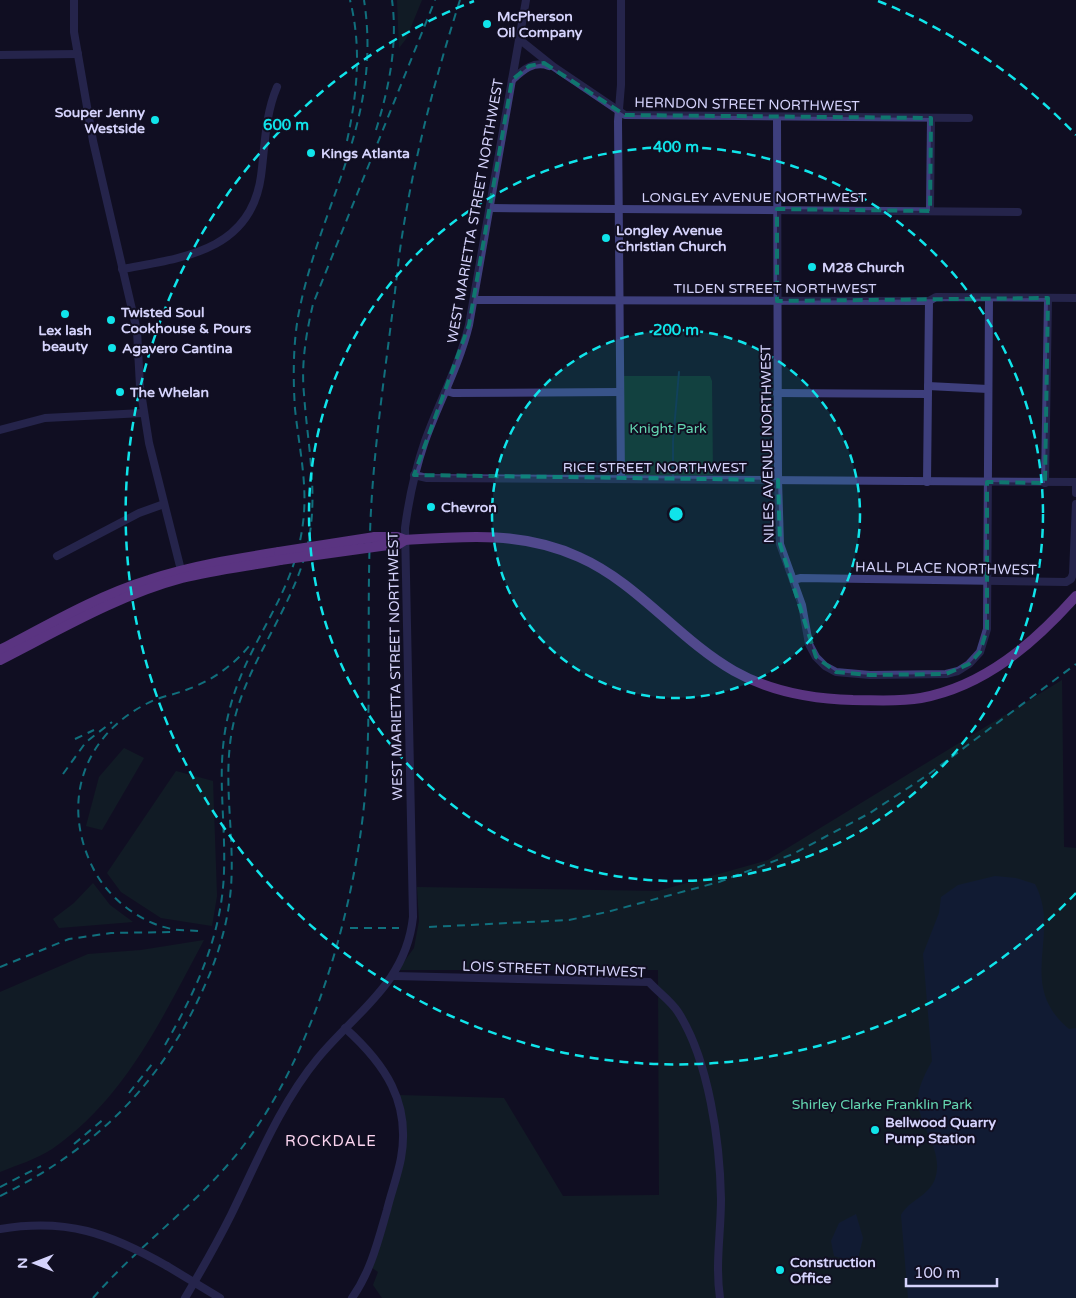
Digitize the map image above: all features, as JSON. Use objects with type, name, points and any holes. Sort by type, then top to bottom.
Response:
[{"type":"main road","points":[[0,650],[96,601],[148,580],[280,556],[388,541],[397,545],[405,540],[481,535],[524,539],[547,544],[580,557],[611,575],[703,650],[734,671],[778,690],[824,699],[907,700],[936,694],[964,685],[992,672],[1016,655],[1076,596]]},
{"type":"main road","points":[[0,660],[116,603],[182,575]]},
{"type":"street","points":[[74,0],[74,32],[93,142],[137,331],[143,413],[182,575]]},
{"type":"street","name":"WEST MARIETTA STREET NORTHWEST","points":[[185,1298],[289,1102],[316,1060],[394,976],[408,943],[413,917],[405,540],[414,475],[425,440],[464,345],[474,300],[526,0]]},
{"type":"street","points":[[621,0],[619,112],[621,479]]},
{"type":"street","name":"HERNDON STREET NORTHWEST","points":[[519,38],[554,67],[619,112],[638,116],[969,118]]},
{"type":"street","points":[[0,54],[78,54]]},
{"type":"street","points":[[512,80],[529,66],[535,64],[544,63],[554,67]]},
{"type":"street","points":[[122,269],[204,250],[224,240],[243,222],[252,208],[259,189],[268,113],[276,86]]},
{"type":"street","name":"NILES AVENUE NORTHWEST","points":[[777,117],[778,480],[780,544],[802,605],[809,644],[816,657],[825,666],[836,672],[870,675],[946,674],[958,671],[969,664],[980,652],[986,637],[989,298]]},
{"type":"street","points":[[930,211],[931,118]]},
{"type":"street","name":"LONGLEY AVENUE NORTHWEST","points":[[490,208],[1018,212]]},
{"type":"street","name":"TILDEN STREET NORTHWEST","points":[[474,300],[483,302],[620,300],[777,302],[929,301],[936,297],[1076,298]]},
{"type":"street","points":[[1045,483],[1048,298]]},
{"type":"street","points":[[927,482],[929,301]]},
{"type":"street","points":[[778,393],[988,389]]},
{"type":"street","points":[[446,391],[453,393],[620,392]]},
{"type":"street","points":[[0,430],[45,418],[143,413]]},
{"type":"street","name":"RICE STREET NORTHWEST","points":[[414,475],[428,478],[1076,482]]},
{"type":"street","points":[[1076,482],[1076,493]]},
{"type":"street","points":[[57,556],[139,514],[164,504]]},
{"type":"street","name":"HALL PLACE NORTHWEST","points":[[793,580],[801,578],[1066,582],[1071,579],[1073,574],[1076,504]]},
{"type":"street","name":"LOIS STREET NORTHWEST","points":[[394,976],[649,982],[678,1012],[699,1054],[714,1122],[721,1200],[716,1272],[720,1298]]},
{"type":"street","points":[[345,1028],[374,1056],[384,1070],[399,1104],[403,1140],[401,1159],[375,1253],[368,1272],[352,1298]]},
{"type":"street","points":[[0,1229],[39,1225],[103,1234],[129,1244],[220,1298]]},
{"type":"highlighted area","points":[[544,63],[625,115],[931,118],[930,211],[777,209],[777,301],[1048,298],[1045,483],[987,482],[987,629],[980,652],[969,664],[946,674],[870,675],[836,672],[816,657],[780,544],[778,480],[414,475],[469,325],[512,80],[529,66]]},
{"type":"green space","points":[[397,0],[422,0],[406,39],[399,48]]},
{"type":"green space","name":"Knight Park","points":[[624,376],[710,376],[712,381],[713,475],[624,475]]},
{"type":"green space","name":"Shirley Clarke Franklin Park","points":[[1062,680],[1064,847],[1076,848],[1076,1298],[382,1298],[373,1285],[378,1272],[368,1265],[401,1173],[398,1095],[504,1098],[563,1196],[659,1195],[658,970],[398,970],[414,948],[419,921],[417,887],[658,891],[768,860]]},
{"type":"green space","points":[[124,748],[144,758],[102,830],[86,826],[99,777]]},
{"type":"green space","points":[[176,771],[213,781],[217,896],[212,926],[161,918],[121,892],[107,873]]},
{"type":"green space","points":[[93,883],[110,905],[133,922],[59,928],[53,919],[74,903]]},
{"type":"green space","points":[[204,940],[140,1054],[101,1106],[78,1128],[46,1153],[0,1172],[0,992],[88,954],[141,950]]},
{"type":"water","points":[[995,876],[1016,878],[1035,884],[1042,903],[1044,922],[1042,977],[1045,995],[1053,1012],[1069,1029],[1076,1028],[1076,1298],[908,1298],[901,1215],[908,1206],[932,1185],[937,1168],[934,1148],[922,1118],[918,1097],[921,1083],[932,1061],[923,954],[939,913],[941,897],[958,885]]},
{"type":"water","points":[[856,1214],[863,1238],[858,1259],[844,1259],[834,1256],[831,1241],[839,1223]]},
{"type":"waterway","points":[[673,477],[673,441],[679,372]]},
{"type":"railway","points":[[347,141],[357,71],[356,36],[350,0]]},
{"type":"railway","points":[[165,1045],[197,983],[213,940],[218,918],[224,872],[223,747],[231,704],[249,658],[291,573],[303,523],[304,494],[302,466],[294,398],[296,328],[308,276],[357,124],[365,85],[367,44],[364,0]]},
{"type":"railway","points":[[376,130],[391,66],[394,33],[392,0]]},
{"type":"railway","points":[[0,1196],[63,1159],[92,1138],[118,1115],[163,1061],[182,1031],[216,958],[227,916],[231,887],[232,866],[228,783],[230,742],[234,721],[252,671],[298,576],[306,551],[311,525],[312,476],[303,372],[306,338],[313,304],[435,0]]},
{"type":"railway","points":[[93,1298],[133,1256],[197,1197],[237,1154],[254,1131],[277,1094],[298,1053],[316,1010],[331,964],[344,918],[362,826],[366,783],[369,564],[374,464],[399,257],[416,159],[460,0]]},
{"type":"railway","points":[[198,931],[175,930],[148,921],[126,907],[107,889],[93,868],[83,844],[79,820],[79,797],[84,774],[93,754],[106,735],[124,718],[151,702],[186,690],[213,677],[236,660],[250,645]]},
{"type":"railway","points":[[429,927],[569,920],[607,912],[719,882],[793,854],[870,813],[929,774],[1076,664]]},
{"type":"railway","points":[[63,774],[86,742],[112,722]]},
{"type":"railway","points":[[75,739],[94,730]]},
{"type":"railway","points":[[350,928],[399,928]]},
{"type":"railway","points":[[0,967],[69,939],[111,933],[172,932]]},
{"type":"railway","points":[[129,1093],[152,1064]]},
{"type":"railway","points":[[74,1144],[105,1118]]},
{"type":"railway","points":[[0,1187],[41,1166]]},
{"type":"place","name":"McPherson Oil Company","points":[[487,24]]},
{"type":"place","name":"Souper Jenny Westside","points":[[155,120]]},
{"type":"place","name":"Kings Atlanta","points":[[311,153]]},
{"type":"place","name":"Longley Avenue Christian Church","points":[[606,238]]},
{"type":"place","name":"M28 Church","points":[[812,267]]},
{"type":"place","name":"Lex lash beauty","points":[[65,314]]},
{"type":"place","name":"Twisted Soul Cookhouse & Pours","points":[[111,320]]},
{"type":"place","name":"Agavero Cantina","points":[[112,348]]},
{"type":"place","name":"The Whelan","points":[[120,392]]},
{"type":"place","name":"Chevron","points":[[431,507]]},
{"type":"place","name":"Bellwood Quarry Pump Station","points":[[875,1130]]},
{"type":"place","name":"Construction Office","points":[[780,1270]]},
{"type":"district","name":"ROCKDALE","points":[[331,1141]]}]
